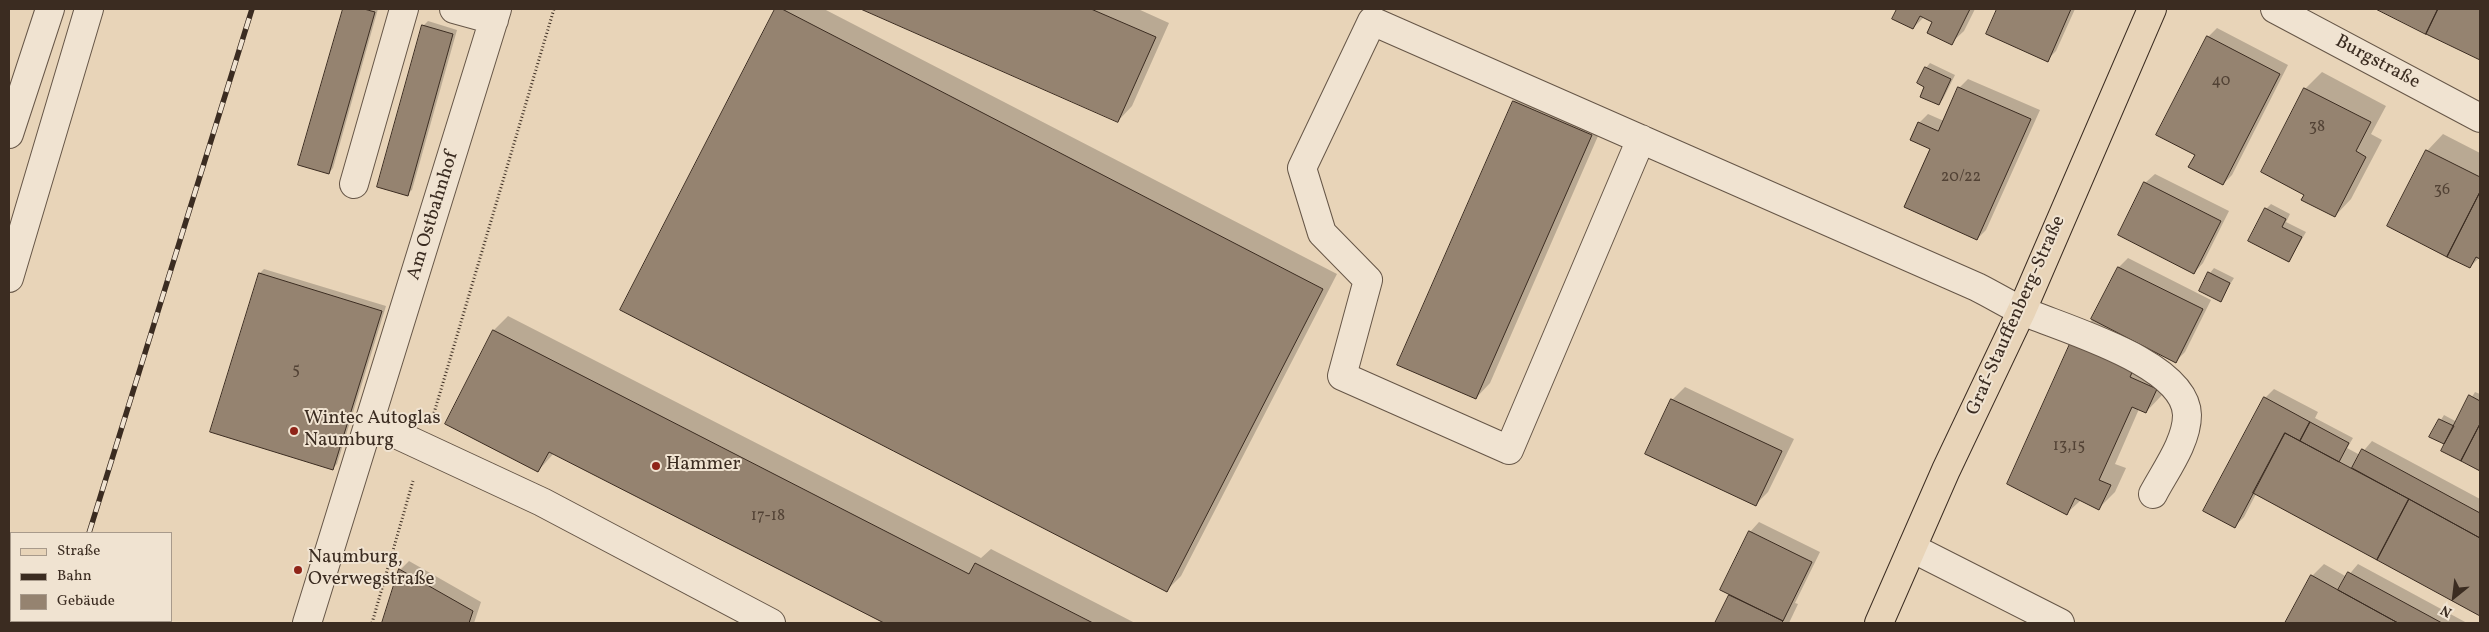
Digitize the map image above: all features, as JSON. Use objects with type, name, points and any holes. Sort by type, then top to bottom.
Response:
[{"type":"main road","name":"Graf-Stauffenberg-Straße","points":[[1879,623],[2022,310],[2152,9]]},
{"type":"street","points":[[9,134],[50,9]]},
{"type":"street","points":[[9,278],[89,9]]},
{"type":"street","points":[[354,184],[404,9]]},
{"type":"street","points":[[454,9],[496,14]]},
{"type":"street","name":"Burgstraße","points":[[2275,9],[2480,118]]},
{"type":"street","name":"Am Ostbahnhof","points":[[307,623],[496,14]]},
{"type":"street","points":[[1641,139],[1509,450],[1342,376],[1368,280],[1322,233],[1302,168],[1372,21],[1641,139],[1982,289],[2022,310],[2113,348],[2153,368],[2185,402],[2187,416],[2181,442],[2152,494]]},
{"type":"street","points":[[370,422],[542,502],[771,623]]},
{"type":"street","points":[[1912,548],[2060,623]]},
{"type":"path","points":[[372,623],[554,9]]},
{"type":"building","points":[[343,9],[364,9],[375,12],[329,174],[298,165]]},
{"type":"building","points":[[775,9],[782,9],[1323,289],[1167,592],[620,310]]},
{"type":"building","points":[[861,9],[1091,9],[1156,37],[1118,122]]},
{"type":"building","points":[[1897,9],[1970,9],[1952,45],[1927,33],[1932,22],[1920,16],[1913,29],[1892,19]]},
{"type":"building","points":[[1997,9],[2071,9],[2048,62],[1986,34]]},
{"type":"building","points":[[2376,9],[2438,9],[2426,34]]},
{"type":"building","points":[[2438,9],[2480,9],[2480,60],[2426,34]]},
{"type":"building","points":[[422,25],[453,34],[408,196],[377,187]]},
{"type":"building","points":[[2207,36],[2280,74],[2223,185],[2188,167],[2195,155],[2156,135]]},
{"type":"building","points":[[1925,67],[1951,79],[1939,105],[1920,97],[1924,87],[1917,83]]},
{"type":"building","points":[[1958,87],[2031,119],[1977,240],[1904,207],[1930,149],[1910,140],[1918,122],[1938,131]]},
{"type":"building","points":[[2304,88],[2371,122],[2356,151],[2366,157],[2335,217],[2301,200],[2304,195],[2261,172]]},
{"type":"building","points":[[1513,101],[1592,135],[1476,399],[1397,365]]},
{"type":"building","points":[[2426,150],[2480,177],[2480,192],[2447,257],[2387,226]]},
{"type":"building","points":[[2144,182],[2221,221],[2194,274],[2118,235]]},
{"type":"building","points":[[2480,192],[2480,259],[2476,257],[2470,268],[2447,257]]},
{"type":"building","points":[[2265,208],[2286,219],[2282,227],[2302,237],[2289,262],[2248,241]]},
{"type":"building","points":[[2118,267],[2203,309],[2176,363],[2091,319]]},
{"type":"building","points":[[2208,272],[2230,283],[2221,302],[2199,291]]},
{"type":"building","points":[[259,273],[382,311],[333,470],[210,432]]},
{"type":"building","points":[[493,330],[969,574],[975,563],[1093,623],[884,623],[549,452],[538,472],[445,424]]},
{"type":"building","points":[[2074,335],[2136,364],[2130,377],[2157,389],[2146,413],[2132,407],[2099,480],[2111,485],[2099,510],[2075,498],[2067,515],[2007,484]]},
{"type":"building","points":[[2469,395],[2480,401],[2480,424],[2461,461],[2441,451]]},
{"type":"building","points":[[2264,397],[2310,422],[2300,441],[2285,433],[2235,528],[2203,511]]},
{"type":"building","points":[[1671,399],[1782,451],[1756,506],[1645,454]]},
{"type":"building","points":[[2439,419],[2454,426],[2444,444],[2429,437]]},
{"type":"building","points":[[2310,422],[2349,443],[2339,462],[2300,441]]},
{"type":"building","points":[[2480,424],[2480,471],[2461,461]]},
{"type":"building","points":[[2285,433],[2409,499],[2377,560],[2253,493]]},
{"type":"building","points":[[2362,449],[2480,513],[2480,538],[2352,468]]},
{"type":"building","points":[[2409,499],[2480,538],[2480,616],[2377,560]]},
{"type":"building","points":[[1749,531],[1812,562],[1783,621],[1720,590]]},
{"type":"building","points":[[399,569],[473,611],[469,623],[382,623]]},
{"type":"building","points":[[2348,572],[2442,623],[2398,623],[2338,590]]},
{"type":"building","points":[[2311,575],[2338,590],[2398,623],[2285,623]]},
{"type":"building","points":[[1729,595],[1783,621],[1781,623],[1715,623]]},
{"type":"railway","points":[[89,532],[252,9]]},
{"type":"place","name":"Wintec Autoglas Naumburg","points":[[294,431]]},
{"type":"place","name":"Hammer","points":[[656,466]]},
{"type":"place","name":"Naumburg, Overwegstraße","points":[[298,570]]}]
